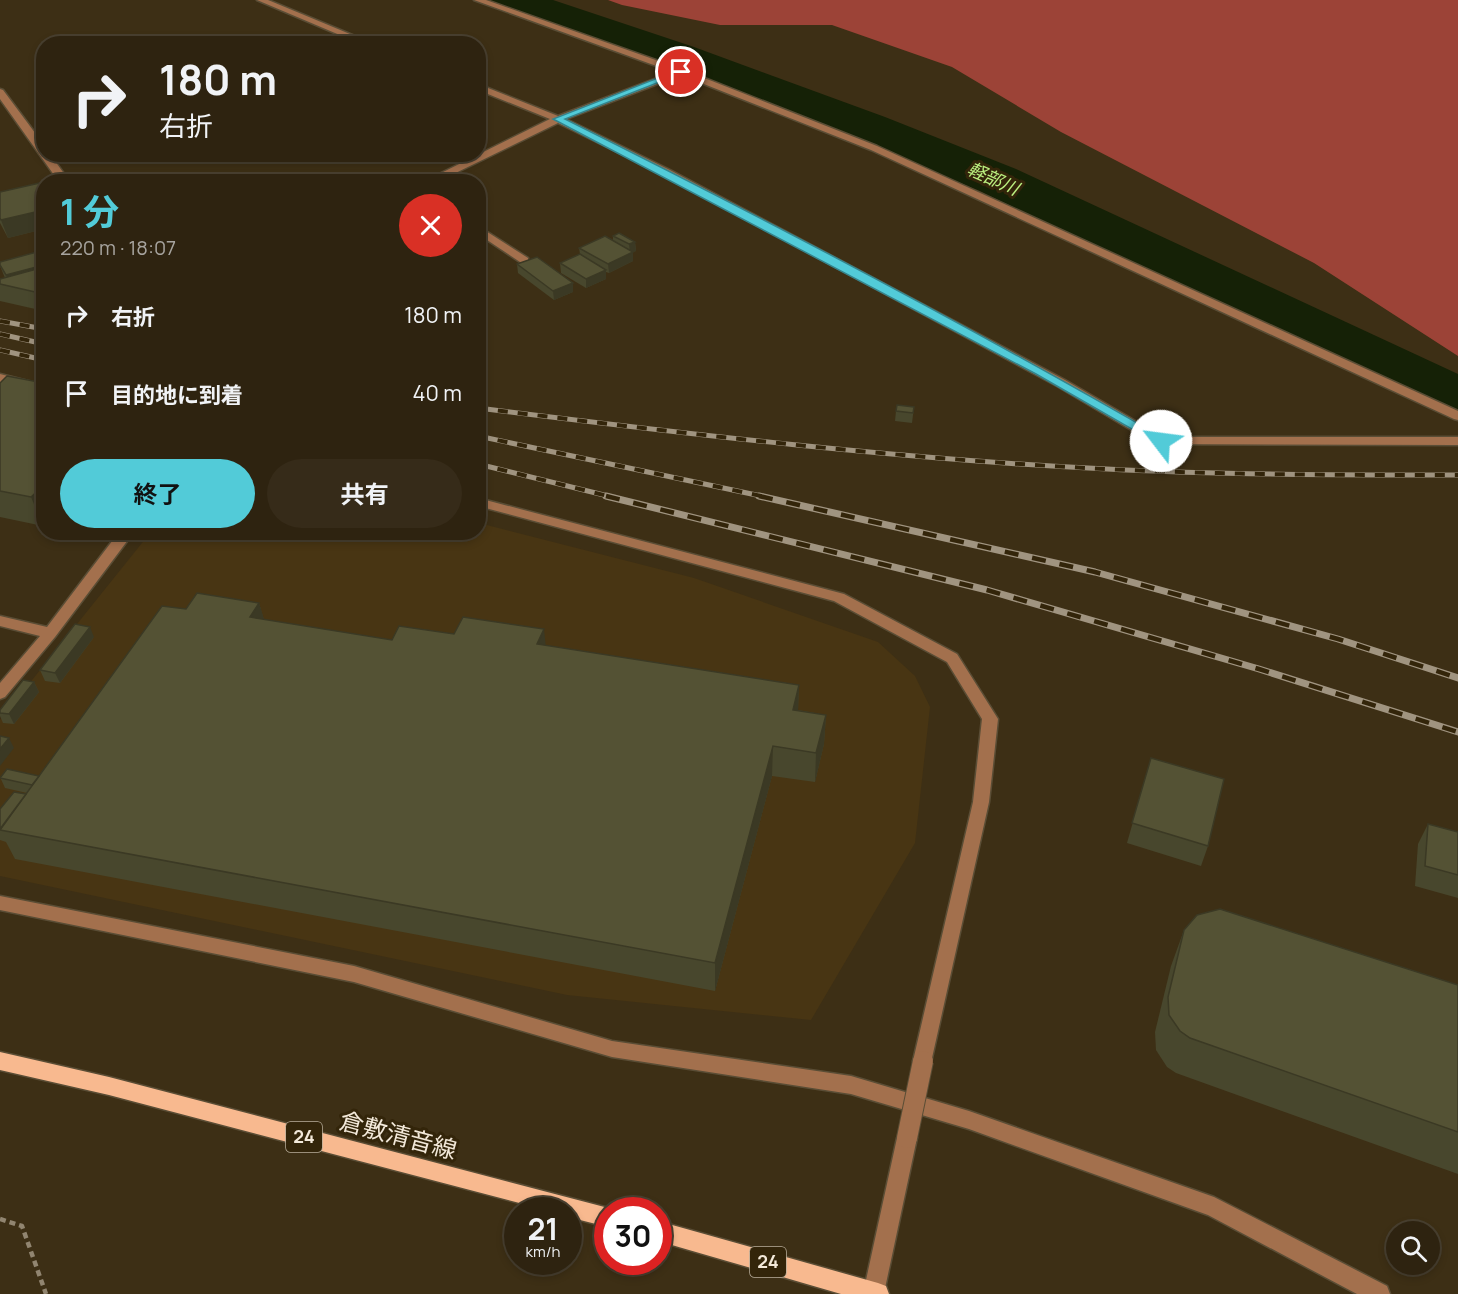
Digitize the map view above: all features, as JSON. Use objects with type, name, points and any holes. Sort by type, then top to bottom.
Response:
[{"type":"main road","name":"倉敷清音線","points":[[0,1061],[109,1086],[594,1213]]},
{"type":"main road","name":"24","points":[[672,1235],[875,1293]]},
{"type":"street","points":[[261,0],[350,36]]},
{"type":"street","points":[[478,0],[681,72],[874,148],[1458,416]]},
{"type":"street","points":[[486,154],[558,119],[681,72]]},
{"type":"street","points":[[486,90],[558,119],[666,172],[1040,372],[1161,441],[1458,441]]},
{"type":"street","points":[[0,92],[36,143]]},
{"type":"street","points":[[445,174],[469,162]]},
{"type":"street","points":[[486,234],[524,260]]},
{"type":"street","points":[[0,378],[36,387]]},
{"type":"street","points":[[486,504],[839,597],[952,658],[990,719],[981,802],[923,1061],[875,1293]]},
{"type":"street","points":[[0,693],[51,633],[122,540]]},
{"type":"street","points":[[0,621],[51,633]]},
{"type":"street","points":[[0,903],[354,974],[612,1049],[851,1085],[969,1120],[1214,1207],[1379,1294]]},
{"type":"path","points":[[0,1219],[22,1226],[46,1294]]},
{"type":"shaded area","points":[[608,0],[1458,0],[1458,356],[1314,263],[1061,132],[952,67],[832,25],[720,25],[622,5]]},
{"type":"shaded area","points":[[486,525],[694,578],[878,642],[915,676],[930,707],[915,843],[811,1020],[567,995],[0,876],[0,720],[144,540],[486,540]]},
{"type":"building","points":[[36,184],[36,212],[1,220],[0,192]]},
{"type":"building","points":[[619,233],[635,242],[629,244],[613,236]]},
{"type":"building","points":[[605,236],[633,252],[608,264],[579,248]]},
{"type":"building","points":[[36,252],[36,267],[6,275],[0,262]]},
{"type":"building","points":[[580,254],[606,270],[586,279],[560,263]]},
{"type":"building","points":[[537,257],[573,283],[553,291],[517,264]]},
{"type":"building","points":[[36,269],[36,292],[0,284],[0,279]]},
{"type":"building","points":[[7,376],[36,381],[36,492],[31,497],[0,491],[0,383]]},
{"type":"building","points":[[897,405],[914,407],[913,413],[896,411]]},
{"type":"building","points":[[197,593],[259,603],[250,617],[392,640],[399,626],[454,634],[463,617],[544,629],[537,644],[799,685],[793,710],[826,715],[816,753],[773,746],[715,963],[0,830],[162,606],[186,609]]},
{"type":"building","points":[[75,624],[90,627],[55,673],[40,670]]},
{"type":"building","points":[[23,680],[34,682],[9,714],[0,713],[0,710]]},
{"type":"building","points":[[0,736],[9,738],[0,749]]},
{"type":"building","points":[[1151,758],[1224,779],[1208,846],[1132,823]]},
{"type":"building","points":[[7,769],[39,776],[32,785],[0,778]]},
{"type":"building","points":[[14,792],[26,794],[0,829],[0,809]]},
{"type":"building","points":[[1428,824],[1458,832],[1458,875],[1425,866]]},
{"type":"building","points":[[1220,909],[1458,985],[1458,1132],[1190,1038],[1180,1031],[1169,1015],[1168,997],[1184,930],[1197,915]]},
{"type":"waterway","name":"軽部川","points":[[511,0],[678,57],[868,127],[998,180],[1458,398]]},
{"type":"railway","points":[[0,321],[36,328]]},
{"type":"railway","points":[[0,334],[36,342]]},
{"type":"railway","points":[[0,350],[36,358]]},
{"type":"railway","points":[[486,409],[792,444],[1028,465],[1239,474],[1458,475]]},
{"type":"railway","points":[[486,438],[766,497]]},
{"type":"railway","points":[[486,466],[612,497]]},
{"type":"railway","points":[[606,496],[987,590],[1259,669],[1458,732]]},
{"type":"railway","points":[[759,496],[1095,572],[1338,639],[1458,678]]},
{"type":"route","points":[[681,72],[558,119],[666,172],[1061,383],[1161,441]]}]
